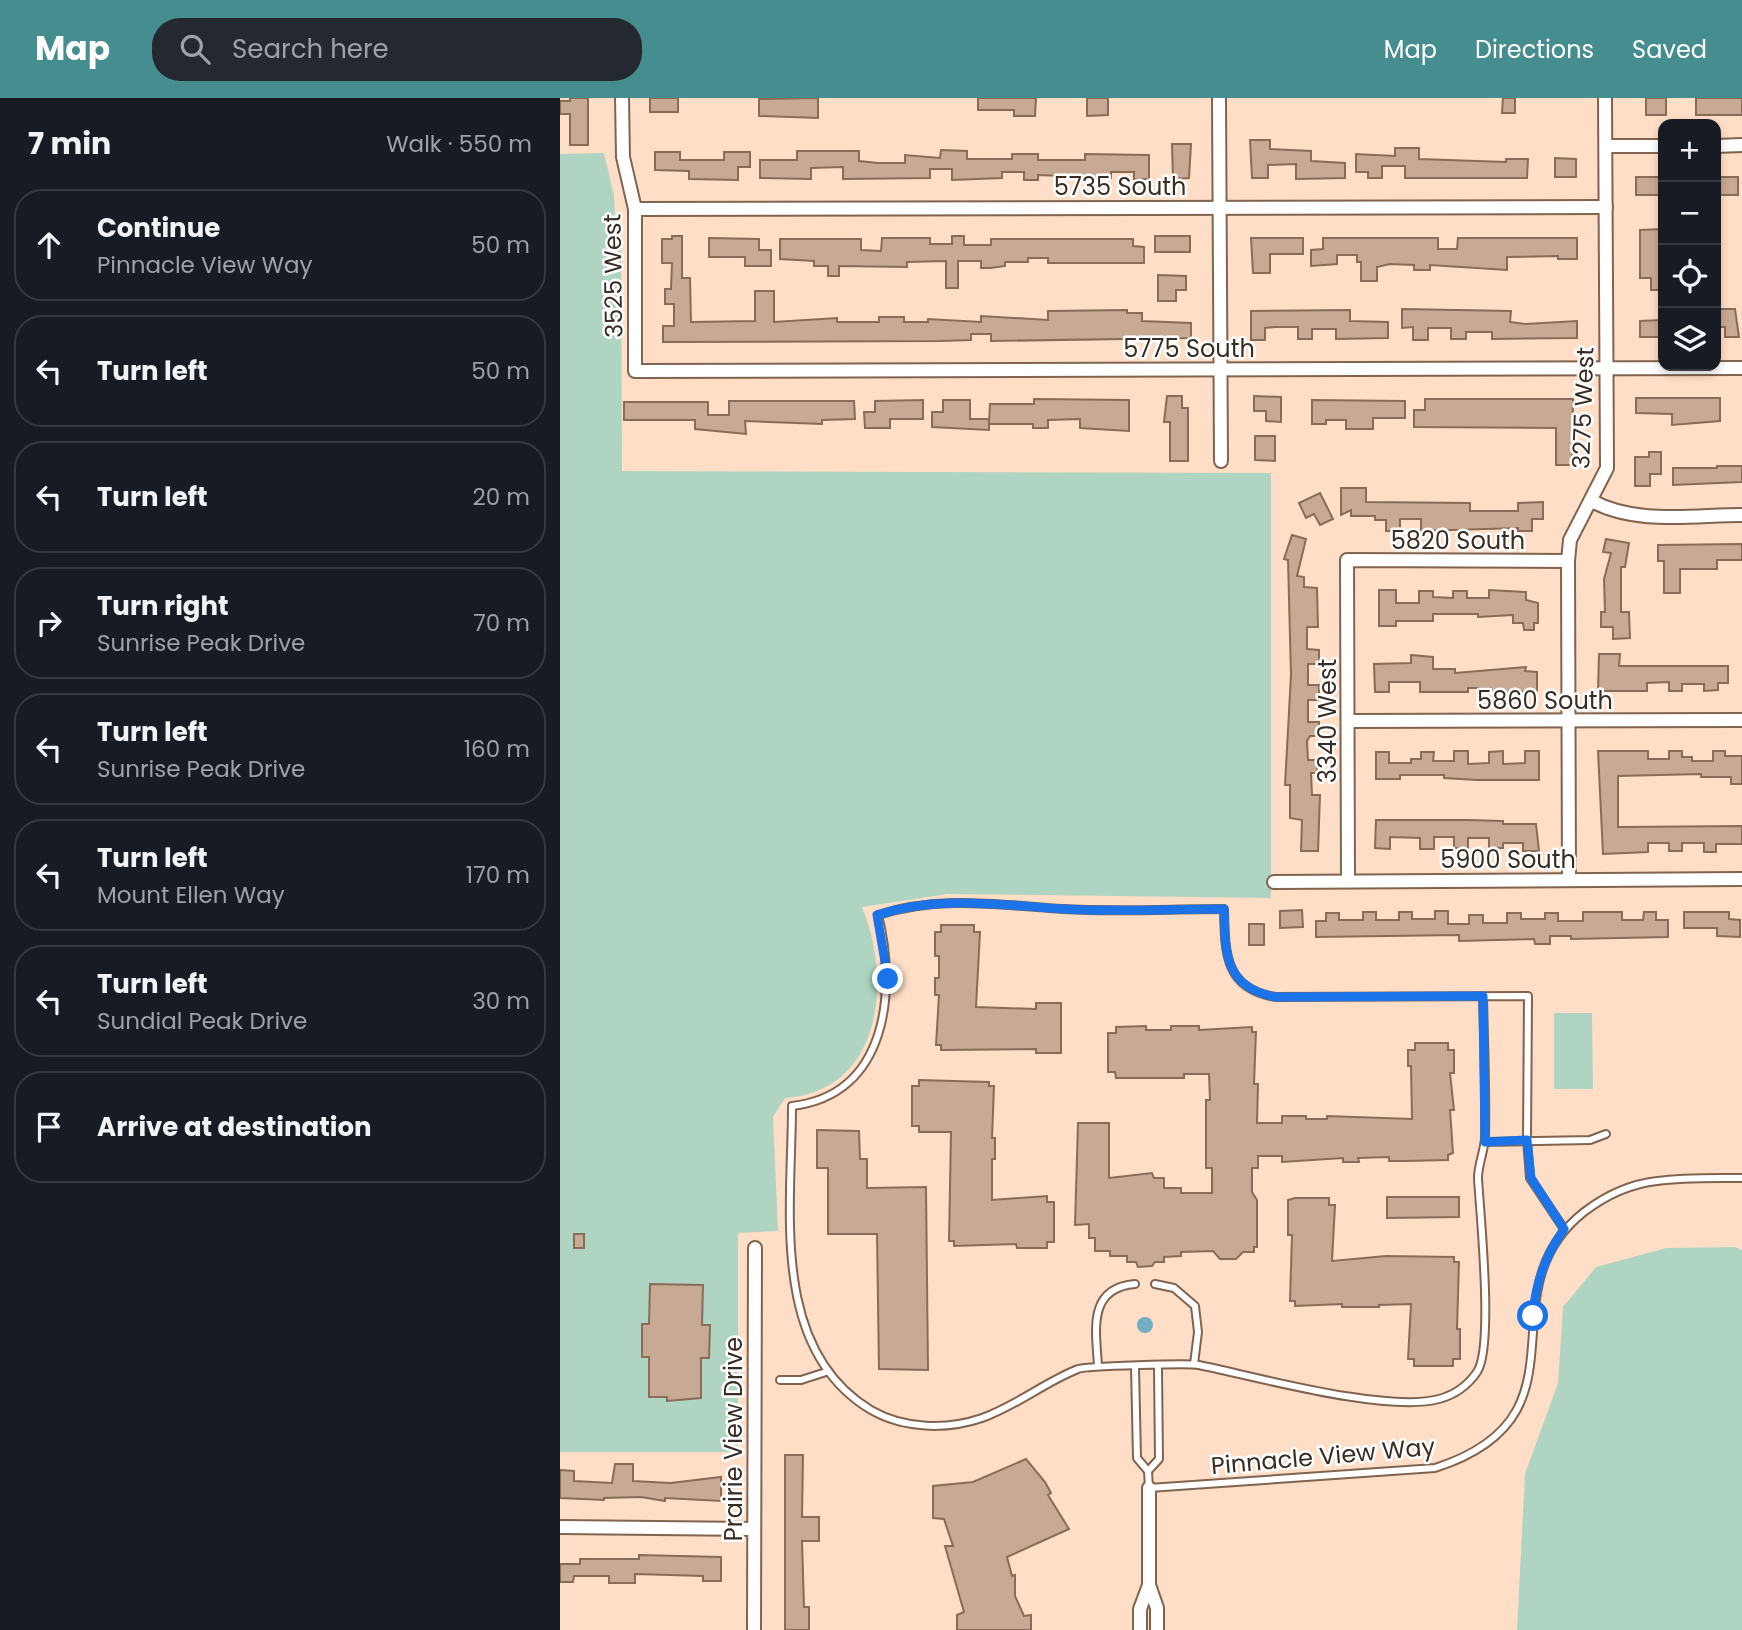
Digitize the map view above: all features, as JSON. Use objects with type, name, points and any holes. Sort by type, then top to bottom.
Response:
[{"type":"street","name":"3525 West","points":[[622,98],[623,157],[635,209],[635,371]]},
{"type":"street","points":[[1219,98],[1221,461]]},
{"type":"street","name":"3275 West","points":[[1569,880],[1568,561],[1570,540],[1607,468],[1605,98]]},
{"type":"street","points":[[1721,146],[1742,145]]},
{"type":"street","points":[[1606,146],[1658,146]]},
{"type":"street","name":"5735 South","points":[[635,209],[1606,207]]},
{"type":"street","name":"5775 South","points":[[635,371],[1742,368]]},
{"type":"street","points":[[1592,501],[1609,510],[1630,515],[1742,515]]},
{"type":"street","name":"5820 South","points":[[1348,560],[1568,561]]},
{"type":"street","name":"3340 West","points":[[1348,560],[1348,881]]},
{"type":"street","name":"5860 South","points":[[1349,721],[1742,720]]},
{"type":"street","name":"5900 South","points":[[1275,882],[1742,879]]},
{"type":"street","name":"Prairie View Drive","points":[[754,1630],[755,1248]]},
{"type":"street","points":[[1149,1488],[1149,1585],[1157,1608],[1157,1630]]},
{"type":"street","points":[[560,1527],[753,1529]]},
{"type":"street","points":[[1140,1630],[1140,1609],[1149,1585]]},
{"type":"lane","points":[[1483,996],[1485,1142],[1478,1178],[1483,1206],[1484,1354],[1480,1367],[1466,1384],[1437,1400],[1397,1402],[1194,1364],[1158,1367],[1098,1366],[1081,1367],[987,1416],[940,1425],[902,1422],[878,1414],[858,1402],[826,1372],[815,1350],[793,1284],[792,1106],[820,1100],[858,1072],[874,1044],[883,1018],[888,979],[877,915],[913,905],[1000,903],[1064,909],[1224,909],[1226,951],[1231,967],[1246,986],[1260,993],[1276,997],[1483,996],[1528,996],[1527,1140],[1531,1178],[1564,1229]]},
{"type":"lane","points":[[1485,1142],[1590,1140],[1606,1133]]},
{"type":"lane","name":"Pinnacle View Way","points":[[1149,1488],[1435,1468],[1461,1460],[1487,1445],[1503,1431],[1523,1396],[1531,1374],[1534,1296],[1548,1254],[1564,1229],[1599,1201],[1622,1189],[1656,1181],[1742,1178]]},
{"type":"lane","points":[[1098,1366],[1096,1328],[1101,1303],[1112,1290],[1135,1284]]},
{"type":"lane","points":[[1156,1284],[1174,1287],[1195,1306],[1198,1332],[1194,1364]]},
{"type":"lane","points":[[1135,1367],[1137,1458],[1148,1471],[1149,1488]]},
{"type":"lane","points":[[1148,1471],[1159,1459],[1158,1367]]},
{"type":"lane","points":[[780,1380],[801,1380],[826,1372]]},
{"type":"green space","points":[[604,153],[614,196],[615,223],[621,224],[622,471],[1271,473],[1271,898],[948,894],[862,907],[876,966],[877,997],[872,1027],[860,1053],[843,1075],[818,1091],[785,1098],[773,1117],[778,1231],[738,1233],[738,1452],[560,1452],[560,154]]},
{"type":"green space","points":[[1554,1013],[1592,1013],[1593,1089],[1554,1089]]},
{"type":"green space","points":[[1735,1247],[1742,1250],[1742,1630],[1517,1630],[1525,1474],[1558,1383],[1563,1307],[1596,1267],[1666,1248]]},
{"type":"water","points":[[1145,1317],[1153,1325],[1145,1333],[1137,1325]]},
{"type":"building","points":[[570,98],[588,98],[588,145],[570,145],[570,114],[560,114],[560,101],[570,101]]},
{"type":"building","points":[[650,98],[678,98],[678,112],[650,112]]},
{"type":"building","points":[[818,98],[818,118],[759,116],[759,99]]},
{"type":"building","points":[[978,98],[1036,98],[1035,116],[1014,116],[1014,110],[978,110]]},
{"type":"building","points":[[1087,98],[1108,98],[1108,115],[1087,116]]},
{"type":"building","points":[[1503,98],[1515,98],[1515,113],[1502,113]]},
{"type":"building","points":[[1646,98],[1666,98],[1666,115],[1646,115]]},
{"type":"building","points":[[1696,98],[1742,98],[1742,115],[1696,115]]},
{"type":"building","points":[[1250,140],[1270,140],[1270,149],[1311,151],[1311,161],[1345,163],[1345,178],[1296,179],[1296,164],[1268,165],[1268,178],[1252,178]]},
{"type":"building","points":[[1172,144],[1191,144],[1189,178],[1173,179]]},
{"type":"building","points":[[1395,148],[1419,148],[1419,159],[1506,162],[1506,159],[1528,159],[1527,178],[1405,178],[1405,166],[1382,166],[1382,178],[1368,178],[1368,172],[1356,172],[1356,154],[1395,156]]},
{"type":"building","points":[[941,150],[967,151],[967,159],[1012,159],[1012,154],[1038,154],[1038,160],[1085,160],[1085,154],[1149,155],[1149,179],[1134,179],[1134,172],[1111,172],[1111,178],[1038,175],[1038,180],[1024,180],[1024,172],[1002,172],[1002,178],[952,180],[952,169],[930,169],[930,178],[843,179],[843,167],[811,168],[811,179],[760,178],[760,160],[797,160],[797,151],[859,151],[859,161],[905,163],[905,155],[940,158]]},
{"type":"building","points":[[655,152],[680,152],[680,160],[724,160],[724,152],[750,152],[750,167],[738,167],[738,180],[689,179],[689,171],[655,170]]},
{"type":"building","points":[[1555,158],[1576,159],[1576,177],[1555,177]]},
{"type":"building","points":[[1636,177],[1658,177],[1658,195],[1636,195]]},
{"type":"building","points":[[1721,177],[1738,177],[1738,195],[1721,195]]},
{"type":"building","points":[[1658,229],[1658,290],[1651,290],[1651,278],[1640,278],[1640,230]]},
{"type":"building","points":[[672,236],[682,236],[682,278],[690,278],[691,322],[755,321],[755,291],[774,291],[774,322],[837,318],[837,322],[879,322],[879,317],[904,317],[904,322],[928,322],[928,319],[981,322],[981,316],[1048,320],[1048,311],[1127,310],[1127,313],[1142,313],[1142,321],[1191,323],[1191,338],[991,341],[991,334],[971,334],[971,340],[940,341],[663,342],[663,326],[674,326],[674,304],[665,304],[665,289],[671,289],[672,263],[662,263],[662,239],[672,239]]},
{"type":"building","points":[[952,236],[964,236],[964,245],[991,245],[991,239],[1133,239],[1133,246],[1144,247],[1144,263],[1048,263],[1048,258],[1028,258],[1028,262],[1005,262],[1005,266],[981,268],[981,261],[958,261],[958,288],[946,288],[946,261],[907,262],[907,267],[839,266],[839,276],[828,276],[828,266],[814,266],[814,261],[780,259],[780,239],[861,239],[861,250],[881,251],[882,238],[930,238],[930,244],[952,244]]},
{"type":"building","points":[[1155,236],[1190,236],[1190,252],[1155,252]]},
{"type":"building","points":[[709,238],[759,239],[759,250],[771,250],[771,266],[745,266],[745,257],[709,257]]},
{"type":"building","points":[[1251,238],[1303,238],[1303,254],[1270,254],[1270,273],[1253,273]]},
{"type":"building","points":[[1323,238],[1438,238],[1438,249],[1457,249],[1458,238],[1577,238],[1577,259],[1558,259],[1558,256],[1507,257],[1507,270],[1430,265],[1430,270],[1414,270],[1414,265],[1390,264],[1377,267],[1377,281],[1361,281],[1361,262],[1357,262],[1357,255],[1337,255],[1337,264],[1311,266],[1311,250],[1323,249]]},
{"type":"building","points":[[1158,275],[1186,276],[1186,290],[1176,290],[1176,301],[1158,301]]},
{"type":"building","points":[[1402,309],[1511,311],[1510,322],[1525,324],[1577,321],[1577,338],[1492,339],[1492,332],[1466,332],[1466,339],[1451,339],[1451,328],[1428,328],[1428,340],[1413,340],[1413,327],[1402,328]]},
{"type":"building","points":[[1721,309],[1735,309],[1739,337],[1725,337],[1725,327],[1721,327]]},
{"type":"building","points":[[1350,310],[1350,321],[1388,322],[1388,338],[1336,339],[1336,329],[1312,329],[1312,339],[1298,339],[1298,327],[1276,327],[1265,328],[1265,340],[1251,340],[1251,311]]},
{"type":"building","points":[[1658,320],[1658,337],[1640,337],[1640,321]]},
{"type":"building","points":[[1167,396],[1182,396],[1182,408],[1188,408],[1188,461],[1170,461],[1170,422],[1164,422]]},
{"type":"building","points":[[1254,396],[1281,397],[1281,422],[1266,421],[1266,411],[1254,411]]},
{"type":"building","points":[[1636,398],[1720,398],[1720,421],[1672,425],[1672,414],[1636,413]]},
{"type":"building","points":[[1034,399],[1129,400],[1129,431],[1080,428],[1080,419],[1048,420],[1048,428],[1033,428],[1033,424],[989,424],[989,430],[932,427],[932,412],[943,412],[943,400],[970,400],[970,419],[989,419],[989,423],[990,404],[1034,404]]},
{"type":"building","points":[[1425,399],[1573,399],[1572,465],[1556,465],[1556,428],[1414,427],[1414,410],[1425,410]]},
{"type":"building","points":[[923,400],[923,419],[890,419],[890,428],[865,428],[864,412],[875,412],[875,401]]},
{"type":"building","points":[[1312,400],[1405,401],[1405,418],[1373,418],[1373,429],[1346,429],[1346,420],[1326,420],[1326,424],[1312,424]]},
{"type":"building","points":[[729,401],[854,401],[855,419],[822,420],[822,424],[745,421],[746,434],[695,429],[695,420],[624,420],[624,402],[708,402],[708,415],[729,415]]},
{"type":"building","points":[[1255,436],[1275,436],[1275,461],[1255,460]]},
{"type":"building","points":[[1649,452],[1661,452],[1661,474],[1650,474],[1650,486],[1635,486],[1635,457],[1649,457]]},
{"type":"building","points":[[1742,466],[1742,482],[1673,485],[1673,468]]},
{"type":"building","points":[[1341,488],[1366,488],[1366,502],[1470,503],[1470,511],[1518,511],[1518,503],[1543,502],[1543,519],[1532,519],[1532,531],[1518,531],[1518,528],[1421,531],[1421,519],[1400,519],[1400,531],[1386,531],[1386,520],[1375,520],[1375,516],[1351,516],[1351,510],[1341,515]]},
{"type":"building","points":[[1320,493],[1333,519],[1320,525],[1314,514],[1306,518],[1299,503]]},
{"type":"building","points":[[1292,535],[1306,539],[1297,576],[1304,577],[1304,587],[1317,588],[1318,627],[1307,627],[1307,649],[1319,650],[1319,664],[1308,664],[1308,685],[1319,685],[1319,700],[1308,700],[1308,722],[1319,722],[1319,736],[1310,736],[1307,741],[1308,760],[1317,760],[1317,773],[1311,773],[1312,795],[1320,795],[1318,851],[1301,851],[1302,820],[1290,818],[1290,785],[1285,785],[1291,675],[1288,560],[1284,559]]},
{"type":"building","points":[[1606,539],[1629,543],[1625,567],[1621,567],[1621,612],[1629,612],[1630,638],[1613,639],[1613,627],[1601,627],[1601,612],[1605,612],[1604,579],[1611,553],[1603,552]]},
{"type":"building","points":[[1742,544],[1742,560],[1717,560],[1717,569],[1680,569],[1680,593],[1664,593],[1664,561],[1658,561],[1658,545]]},
{"type":"building","points":[[1379,590],[1396,590],[1396,603],[1419,603],[1419,591],[1433,591],[1433,597],[1453,598],[1453,591],[1467,591],[1467,598],[1489,598],[1489,590],[1526,592],[1526,600],[1538,603],[1538,623],[1534,623],[1534,630],[1524,630],[1523,623],[1513,623],[1513,615],[1478,617],[1478,614],[1433,614],[1433,621],[1396,621],[1396,626],[1379,626]]},
{"type":"building","points":[[1599,654],[1620,654],[1619,666],[1728,666],[1728,683],[1718,683],[1718,690],[1704,691],[1704,684],[1682,684],[1682,691],[1669,691],[1669,682],[1647,683],[1647,691],[1598,691]]},
{"type":"building","points":[[1411,655],[1433,657],[1433,669],[1455,669],[1455,673],[1526,667],[1525,671],[1537,672],[1537,691],[1490,692],[1490,688],[1468,688],[1468,692],[1420,692],[1420,682],[1389,682],[1389,692],[1375,692],[1374,664],[1411,663]]},
{"type":"building","points":[[1454,751],[1468,751],[1468,764],[1489,763],[1489,752],[1503,751],[1503,764],[1525,763],[1525,751],[1539,751],[1539,780],[1477,780],[1444,778],[1444,775],[1400,775],[1400,779],[1376,779],[1376,752],[1389,752],[1389,763],[1411,763],[1411,759],[1421,759],[1421,752],[1434,752],[1433,761],[1454,761]]},
{"type":"building","points":[[1598,751],[1648,751],[1648,759],[1669,759],[1669,751],[1682,751],[1682,757],[1692,757],[1692,761],[1713,761],[1713,751],[1725,751],[1725,756],[1742,756],[1742,784],[1731,784],[1731,777],[1701,777],[1701,774],[1618,776],[1618,827],[1742,826],[1742,844],[1716,844],[1716,852],[1704,852],[1704,843],[1682,843],[1682,851],[1669,851],[1669,843],[1648,843],[1648,852],[1603,854]]},
{"type":"building","points":[[1376,820],[1468,820],[1536,824],[1539,851],[1523,851],[1523,843],[1503,843],[1503,848],[1489,848],[1489,838],[1468,838],[1468,848],[1454,848],[1454,837],[1434,837],[1434,849],[1420,849],[1420,838],[1390,837],[1390,849],[1375,848]]},
{"type":"building","points":[[1302,910],[1303,927],[1280,928],[1280,911]]},
{"type":"building","points":[[1435,911],[1448,911],[1448,924],[1469,924],[1469,915],[1483,915],[1483,923],[1507,923],[1507,913],[1521,913],[1521,919],[1545,919],[1545,913],[1558,913],[1558,921],[1583,921],[1583,912],[1622,912],[1622,920],[1643,920],[1644,912],[1656,912],[1656,920],[1668,920],[1668,937],[1571,939],[1571,936],[1550,936],[1550,944],[1535,944],[1534,939],[1459,941],[1459,935],[1316,937],[1316,921],[1326,921],[1326,913],[1339,913],[1339,920],[1363,920],[1363,912],[1376,912],[1376,920],[1399,920],[1399,912],[1412,912],[1412,919],[1435,919]]},
{"type":"building","points":[[1684,912],[1729,912],[1729,919],[1740,920],[1740,937],[1717,936],[1717,928],[1684,928]]},
{"type":"building","points":[[1249,924],[1264,924],[1264,945],[1249,945]]},
{"type":"building","points":[[941,925],[974,925],[974,932],[980,932],[976,1007],[1036,1009],[1036,1003],[1061,1003],[1061,1053],[1036,1053],[1036,1049],[941,1050],[941,1045],[936,1045],[939,995],[935,995],[935,978],[939,978],[939,956],[935,956],[935,932],[941,932]]},
{"type":"building","points":[[1146,1026],[1146,1030],[1171,1030],[1171,1026],[1199,1026],[1199,1030],[1252,1027],[1252,1032],[1256,1032],[1254,1084],[1258,1084],[1257,1123],[1282,1123],[1282,1116],[1306,1116],[1306,1119],[1327,1119],[1327,1116],[1412,1119],[1408,1050],[1415,1050],[1415,1043],[1448,1043],[1448,1050],[1454,1050],[1454,1073],[1450,1073],[1454,1110],[1450,1110],[1453,1153],[1448,1155],[1448,1160],[1389,1161],[1389,1157],[1358,1158],[1359,1162],[1343,1162],[1343,1158],[1282,1162],[1282,1156],[1258,1156],[1258,1168],[1252,1168],[1252,1192],[1257,1200],[1257,1247],[1254,1247],[1254,1252],[1243,1252],[1236,1259],[1220,1259],[1213,1251],[1181,1252],[1181,1256],[1164,1257],[1164,1262],[1138,1267],[1136,1262],[1127,1262],[1127,1256],[1110,1256],[1110,1251],[1095,1251],[1095,1238],[1089,1238],[1089,1224],[1075,1225],[1078,1123],[1109,1123],[1109,1178],[1152,1173],[1154,1178],[1164,1178],[1164,1188],[1181,1188],[1181,1193],[1212,1193],[1212,1168],[1206,1168],[1206,1100],[1210,1100],[1209,1074],[1184,1074],[1184,1078],[1116,1078],[1115,1072],[1108,1072],[1108,1033],[1116,1033],[1116,1027]]},
{"type":"building","points":[[919,1080],[989,1082],[989,1086],[994,1086],[992,1138],[995,1138],[995,1159],[992,1159],[992,1200],[1047,1196],[1047,1202],[1054,1202],[1054,1242],[1047,1242],[1047,1248],[1017,1248],[1016,1244],[954,1246],[954,1241],[949,1241],[951,1132],[919,1132],[919,1126],[912,1126],[912,1086],[919,1086]]},
{"type":"building","points":[[817,1130],[859,1131],[860,1159],[867,1159],[867,1188],[926,1187],[928,1370],[879,1369],[877,1234],[828,1234],[828,1168],[817,1168]]},
{"type":"building","points":[[1387,1197],[1459,1197],[1459,1217],[1387,1218]]},
{"type":"building","points":[[1329,1198],[1329,1205],[1335,1205],[1332,1261],[1386,1256],[1454,1257],[1454,1262],[1459,1262],[1457,1329],[1460,1329],[1460,1359],[1453,1359],[1453,1366],[1414,1366],[1414,1359],[1408,1359],[1411,1304],[1379,1307],[1342,1307],[1342,1304],[1295,1306],[1295,1301],[1290,1301],[1292,1235],[1288,1235],[1288,1200]]},
{"type":"building","points":[[574,1234],[584,1234],[584,1248],[574,1248]]},
{"type":"building","points":[[650,1284],[703,1285],[702,1325],[710,1325],[709,1358],[701,1358],[701,1398],[667,1401],[667,1397],[649,1397],[649,1357],[642,1357],[642,1324],[649,1324]]},
{"type":"building","points":[[785,1455],[803,1455],[802,1517],[819,1517],[819,1541],[802,1541],[804,1607],[809,1607],[809,1630],[785,1630]]},
{"type":"building","points":[[1026,1459],[1045,1482],[1051,1493],[1048,1495],[1069,1529],[1007,1557],[1012,1576],[1015,1575],[1015,1596],[1024,1616],[1031,1615],[1031,1630],[957,1630],[957,1615],[964,1612],[945,1546],[953,1546],[944,1519],[933,1518],[933,1486],[973,1482]]},
{"type":"building","points":[[615,1464],[633,1464],[633,1481],[671,1483],[721,1477],[721,1501],[665,1498],[665,1501],[641,1497],[604,1500],[560,1498],[560,1470],[574,1471],[574,1481],[612,1483]]},
{"type":"building","points":[[639,1555],[721,1557],[721,1581],[703,1581],[703,1576],[635,1574],[635,1583],[609,1583],[609,1576],[574,1576],[573,1582],[560,1582],[560,1564],[580,1564],[580,1559],[639,1559]]},
{"type":"route","points":[[888,979],[886,950],[877,915],[903,907],[924,903],[1000,903],[1064,909],[1224,909],[1226,951],[1231,967],[1246,986],[1260,993],[1276,997],[1483,996],[1485,1142],[1527,1140],[1531,1178],[1564,1229],[1548,1254],[1539,1277],[1533,1316]]}]
